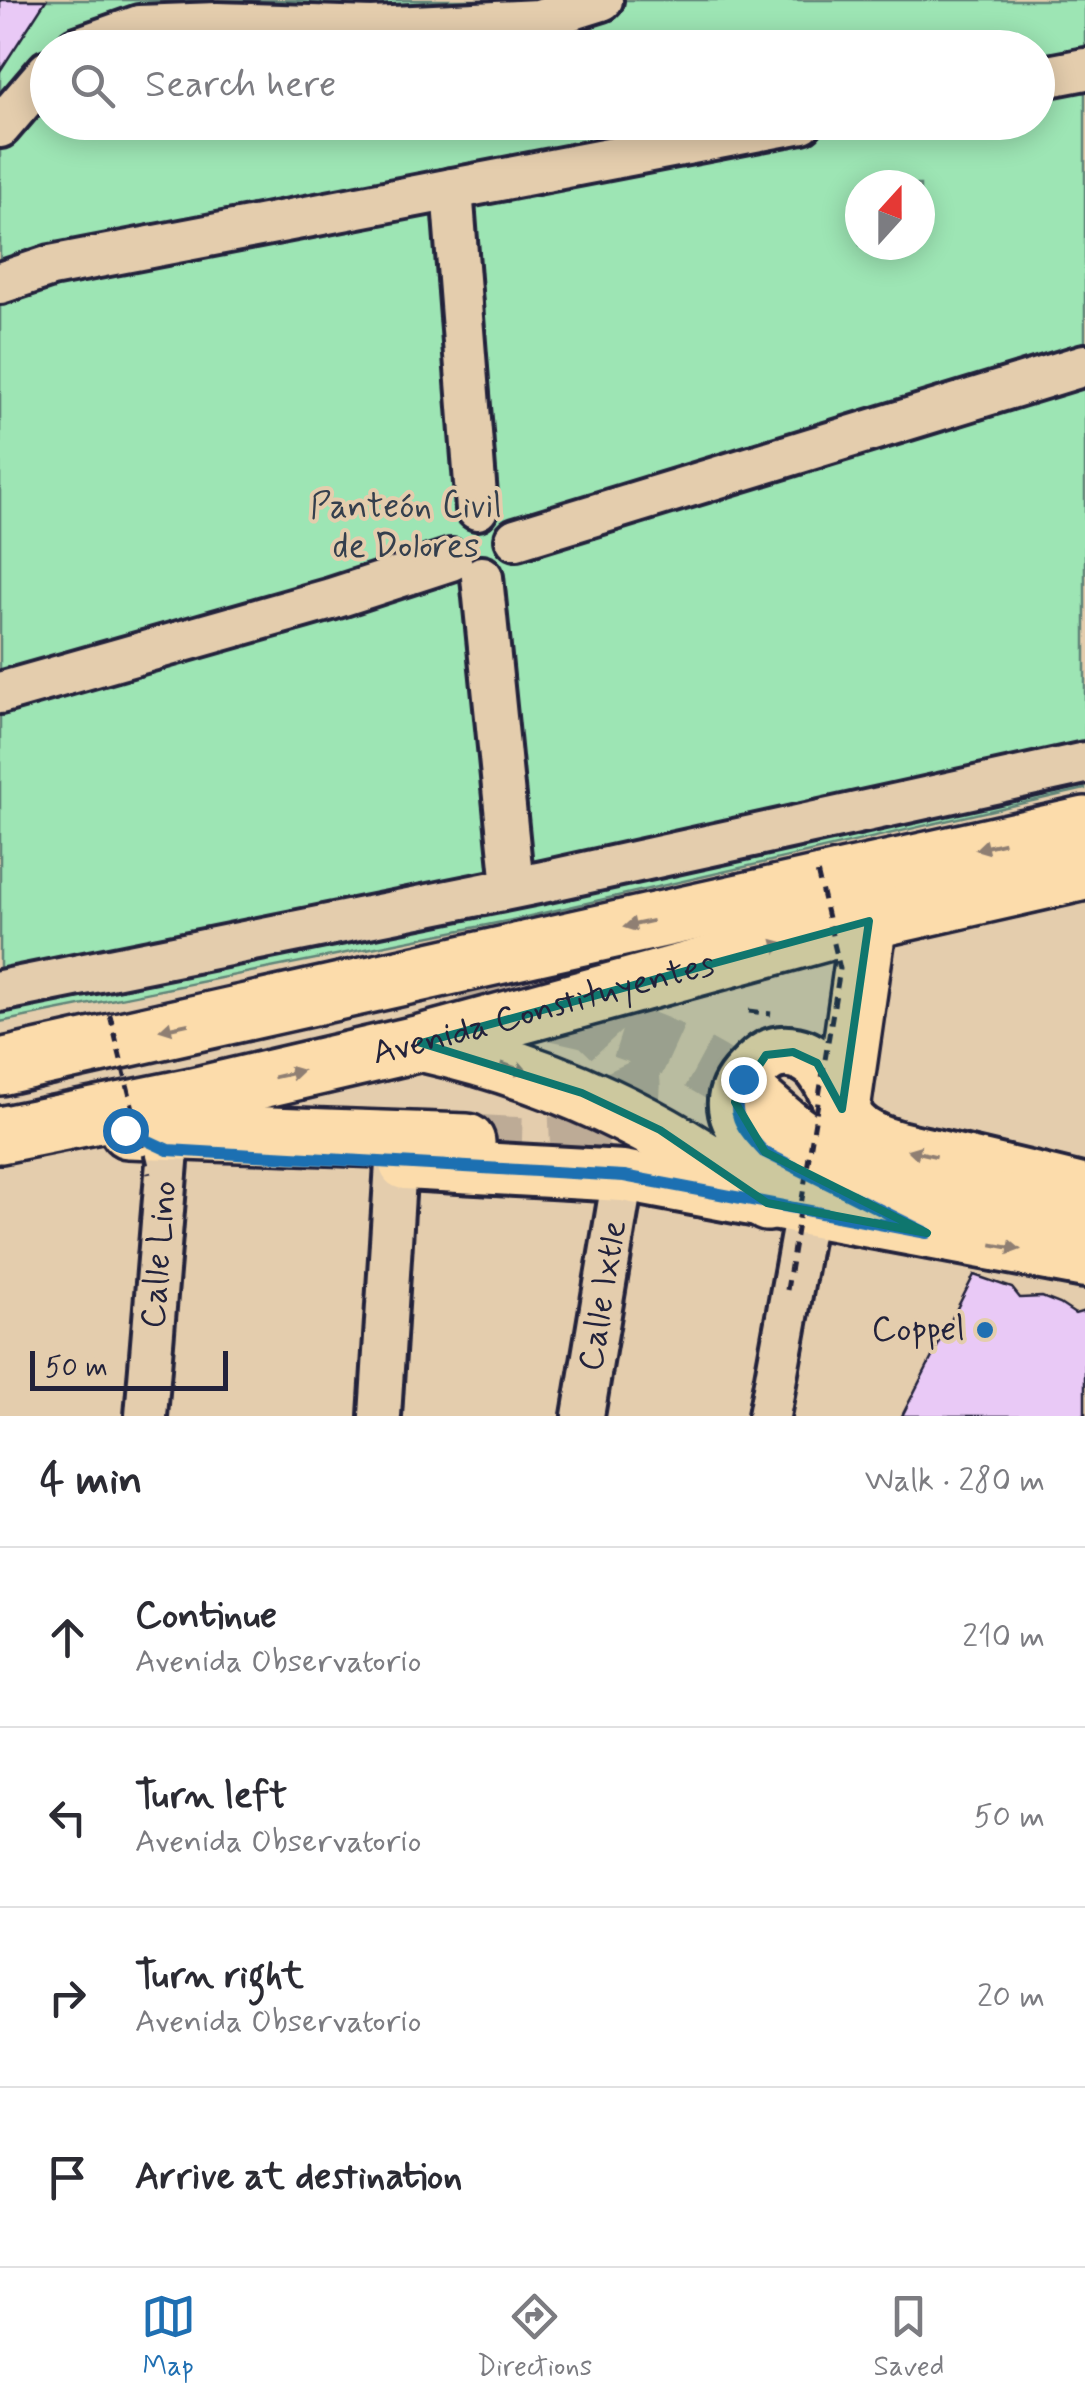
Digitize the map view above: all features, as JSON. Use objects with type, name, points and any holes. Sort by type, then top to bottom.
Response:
[{"type":"highway","name":"Avenida Constituyentes","points":[[0,1067],[1085,825]]},
{"type":"highway","name":"Avenida Constituyentes","points":[[0,1136],[421,1044],[869,921],[1085,872]]},
{"type":"highway","points":[[842,1108],[869,921]]},
{"type":"highway","points":[[0,1105],[422,1004],[460,1000]]},
{"type":"highway","points":[[421,1044],[477,1056],[582,1093],[676,1140],[787,1208]]},
{"type":"highway","points":[[754,1100],[828,1155],[893,1180],[929,1190],[1085,1214]]},
{"type":"highway","points":[[0,1136],[148,1151],[467,1142]]},
{"type":"main road","points":[[927,1233],[764,1152],[752,1139],[734,1102],[743,1079],[766,1055],[793,1052],[817,1063],[842,1108],[864,1133],[897,1147],[1085,1191]]},
{"type":"main road","points":[[148,1151],[624,1176],[1085,1262]]},
{"type":"street","points":[[128,30],[139,26],[217,23],[372,28],[538,20],[602,0]]},
{"type":"street","points":[[1055,75],[1085,69]]},
{"type":"street","points":[[0,127],[30,92]]},
{"type":"street","points":[[0,284],[52,266],[708,140]]},
{"type":"street","points":[[452,189],[477,508]]},
{"type":"street","points":[[516,539],[1085,365]]},
{"type":"street","points":[[0,693],[331,600],[466,568],[498,573],[509,564],[516,539],[503,516],[490,510],[477,508],[464,513],[454,522],[447,547],[466,568],[512,888]]},
{"type":"street","points":[[0,991],[512,888],[1085,762]]},
{"type":"street","name":"Calle Lino","points":[[146,1416],[148,1151]]},
{"type":"street","points":[[380,1416],[396,1163]]},
{"type":"street","name":"Calle Ixtle","points":[[583,1416],[624,1176]]},
{"type":"street","points":[[769,1416],[787,1208]]},
{"type":"path","points":[[787,1290],[840,970],[816,867]]},
{"type":"path","points":[[110,1015],[148,1151]]},
{"type":"highlighted area","points":[[869,921],[842,1109],[817,1063],[793,1052],[766,1055],[735,1102],[765,1152],[927,1233],[767,1203],[660,1130],[582,1093],[421,1043]]},
{"type":"green space","name":"Panteón Civil de Dolores","points":[[0,0],[1085,0],[1085,789],[517,919],[0,1022]]},
{"type":"building","points":[[0,0],[46,0],[0,71]]},
{"type":"building","points":[[974,1275],[1012,1288],[1020,1298],[1042,1297],[1075,1314],[1085,1311],[1085,1416],[902,1416]]},
{"type":"tunnel","points":[[459,1000],[538,1010],[614,1028],[687,1057],[754,1099]]},
{"type":"tunnel","points":[[467,1142],[563,1144],[607,1131],[623,1118],[632,1098],[632,1074],[623,1054],[591,1020]]},
{"type":"place","name":"Coppel","points":[[985,1330]]},
{"type":"route","points":[[125,1130],[168,1150],[624,1176],[927,1233],[764,1152],[736,1112],[734,1102],[743,1079]]}]
